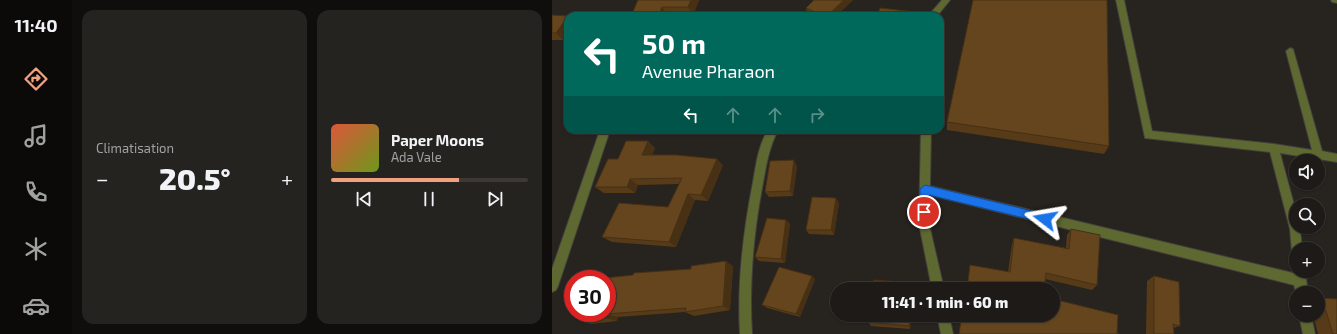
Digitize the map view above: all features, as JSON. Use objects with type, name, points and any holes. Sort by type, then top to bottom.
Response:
[{"type":"street","points":[[936,12],[946,0]]},
{"type":"street","points":[[1120,0],[1148,135],[1318,154],[1290,51]]},
{"type":"street","points":[[552,286],[603,134]]},
{"type":"street","points":[[746,334],[743,311],[751,218],[765,147],[771,134]]},
{"type":"street","points":[[926,134],[924,224],[936,282]]},
{"type":"street","points":[[1274,148],[1295,228],[1296,242]]},
{"type":"street","points":[[1325,155],[1337,158]]},
{"type":"street","points":[[925,189],[1289,274]]},
{"type":"street","points":[[944,322],[947,334]]},
{"type":"street","points":[[1306,322],[1309,334]]},
{"type":"building","points":[[638,0],[691,0],[688,7],[662,7],[660,12],[633,12]]},
{"type":"building","points":[[814,0],[844,0],[831,12],[815,12],[806,8]]},
{"type":"building","points":[[973,0],[1107,0],[1109,146],[947,122]]},
{"type":"building","points":[[880,8],[915,12],[878,12]]},
{"type":"building","points":[[552,15],[564,16],[564,22],[556,33],[552,33]]},
{"type":"building","points":[[626,141],[648,141],[642,155],[676,155],[717,159],[701,195],[688,194],[669,242],[602,237],[619,203],[668,207],[682,178],[630,179],[627,187],[595,187],[608,159],[618,159]]},
{"type":"building","points":[[794,160],[790,191],[765,192],[770,161]]},
{"type":"building","points":[[812,197],[836,198],[831,230],[806,230]]},
{"type":"building","points":[[767,218],[786,220],[781,259],[755,257]]},
{"type":"building","points":[[1071,229],[1100,235],[1097,285],[1046,273],[1045,282],[968,282],[970,265],[1010,272],[1014,238],[1069,249]]},
{"type":"building","points":[[726,261],[723,306],[685,312],[686,308],[616,313],[616,277],[633,275],[634,273],[691,269],[691,266]]},
{"type":"building","points":[[779,267],[812,276],[796,314],[762,305]]},
{"type":"building","points":[[1154,276],[1179,282],[1180,326],[1173,324],[1174,334],[1154,334]]},
{"type":"building","points":[[874,280],[901,282],[874,282]]},
{"type":"building","points":[[1325,298],[1337,299],[1337,334],[1333,334],[1326,311]]},
{"type":"building","points":[[1060,301],[1118,315],[1117,334],[959,334],[961,322],[1060,322]]},
{"type":"building","points":[[868,322],[909,322],[909,326]]},
{"type":"route","points":[[924,212],[925,189],[1045,219]]}]
